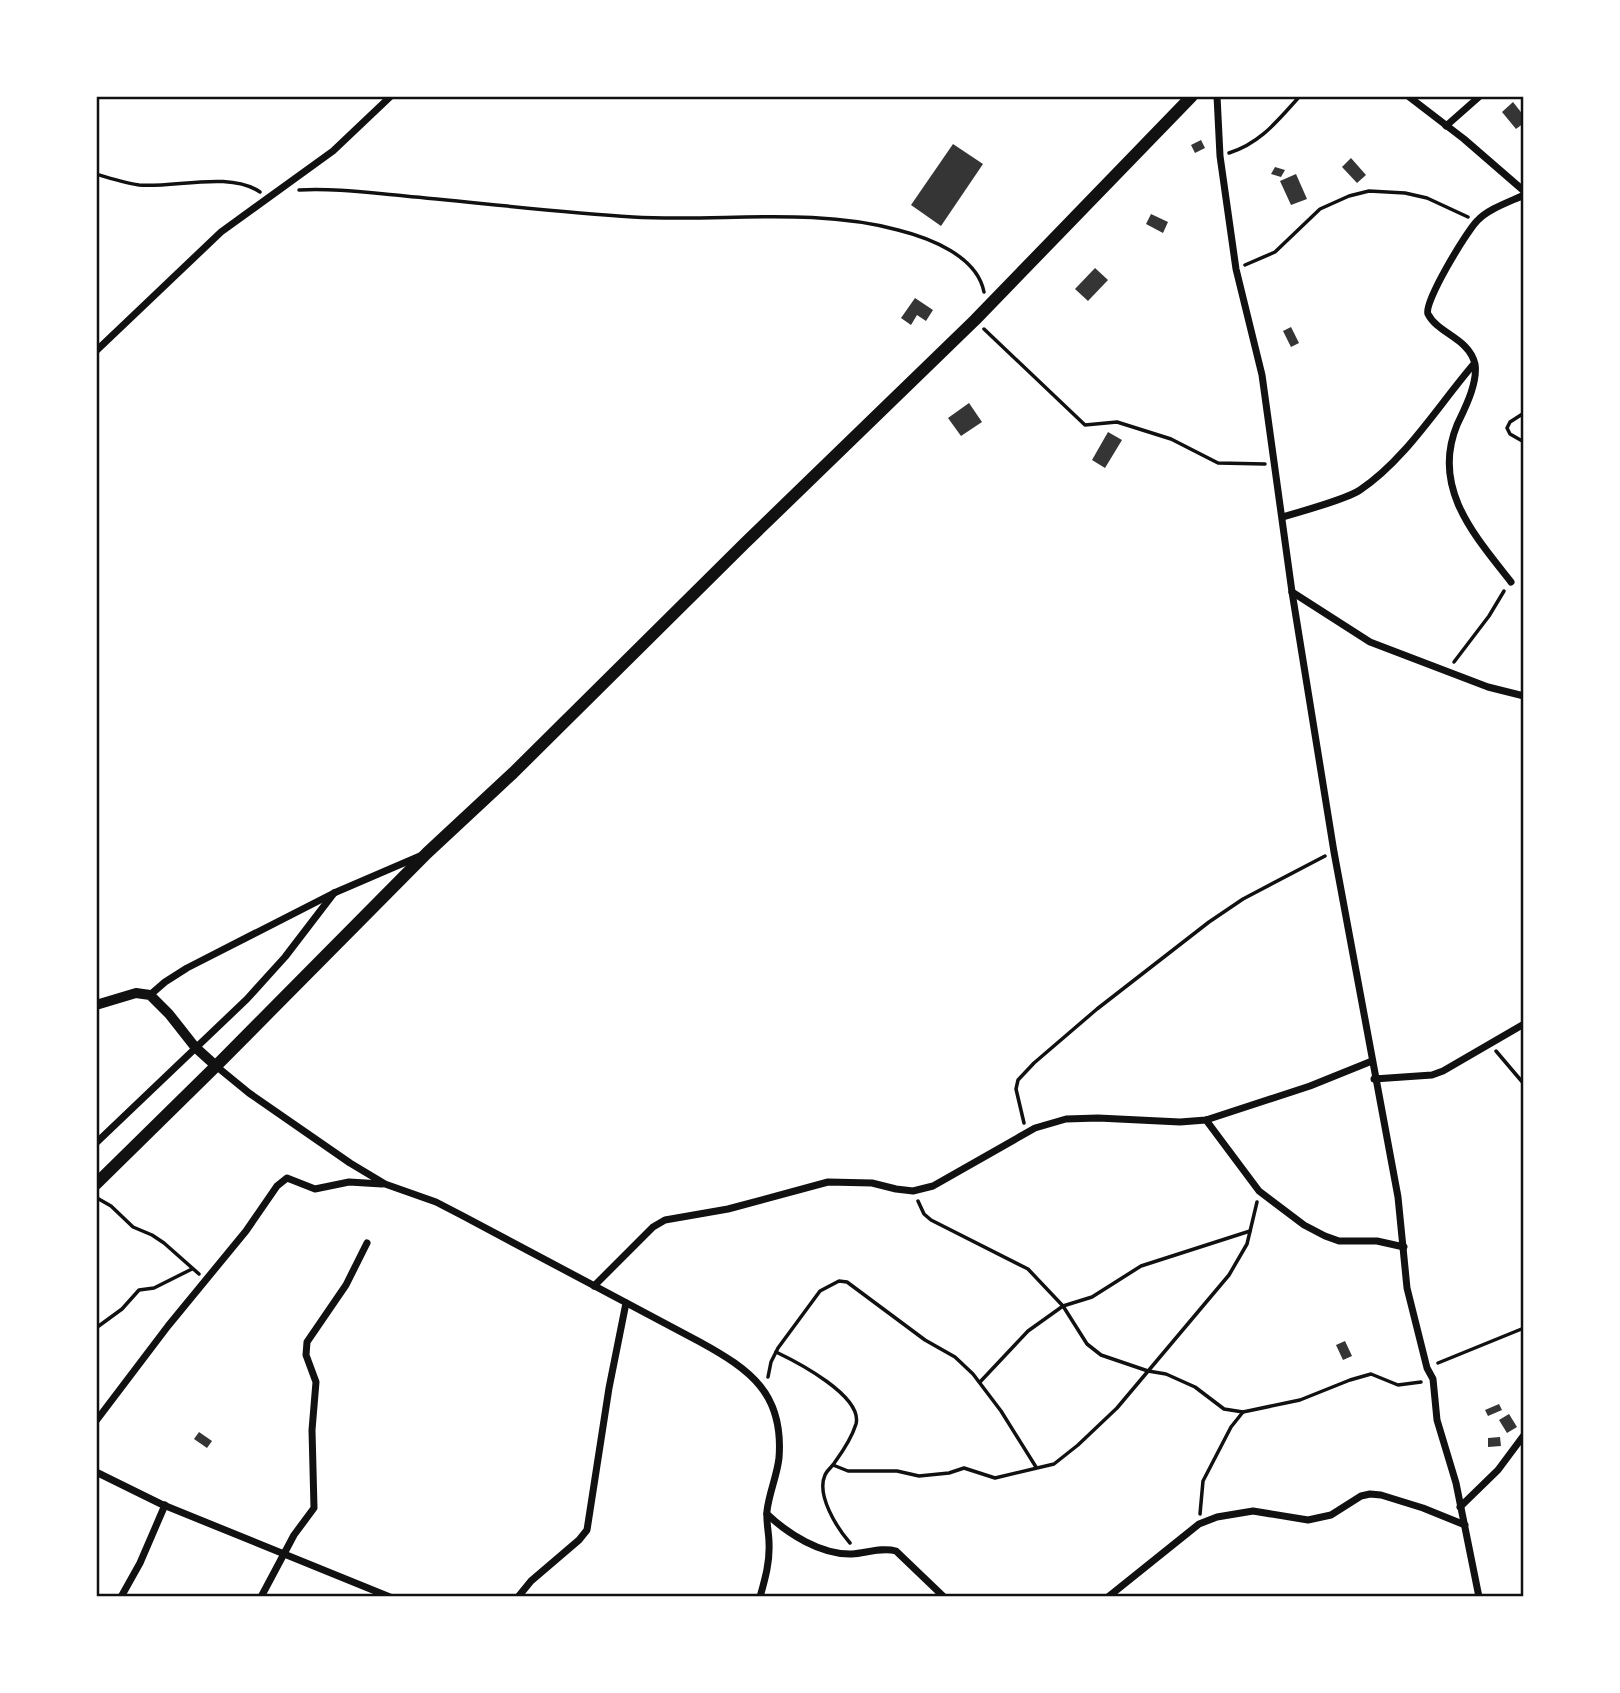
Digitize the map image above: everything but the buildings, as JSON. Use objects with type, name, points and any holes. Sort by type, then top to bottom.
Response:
[{"type":"highway","points":[[96,1184],[427,853],[513,773],[975,320],[1192,96]]},
{"type":"street","points":[[96,351],[221,232],[333,151],[391,96]]},
{"type":"street","points":[[1217,96],[1220,156],[1236,269],[1262,375],[1292,592],[1334,852],[1398,1197],[1407,1288],[1427,1368],[1433,1380],[1437,1420],[1456,1483],[1479,1597]]},
{"type":"street","points":[[1408,96],[1524,193],[1476,222],[1433,289],[1427,309],[1436,323],[1466,348],[1475,364],[1469,396],[1455,430],[1448,457],[1449,475],[1464,518],[1511,582]]},
{"type":"street","points":[[1446,126],[1480,96]]},
{"type":"street","points":[[1283,517],[1358,492],[1405,449],[1475,364]]},
{"type":"street","points":[[1292,592],[1370,642],[1488,687],[1524,696]]},
{"type":"street","points":[[150,996],[165,982],[187,968],[334,893],[427,853]]},
{"type":"street","points":[[96,1143],[247,999],[285,957],[334,893]]},
{"type":"street","points":[[96,1005],[136,993],[150,996],[169,1014],[195,1047],[216,1066],[350,1163],[385,1184],[436,1202],[731,1359],[748,1373],[766,1392],[776,1413],[779,1445],[779,1461],[770,1489],[767,1514],[769,1553],[760,1597]]},
{"type":"street","points":[[1374,1079],[1432,1075],[1443,1071],[1524,1024]]},
{"type":"street","points":[[594,1286],[653,1227],[665,1220],[728,1209],[828,1182],[872,1182],[913,1191],[933,1186],[1035,1128],[1066,1119],[1180,1122],[1206,1120],[1310,1086],[1372,1061]]},
{"type":"street","points":[[1206,1120],[1259,1191],[1304,1225],[1339,1241],[1377,1241],[1404,1247]]},
{"type":"street","points":[[96,1421],[168,1326],[246,1231],[277,1186],[287,1178],[315,1189],[359,1181],[385,1184]]},
{"type":"street","points":[[261,1597],[283,1554],[314,1508],[312,1430],[316,1382],[306,1355],[307,1342],[346,1285],[367,1244]]},
{"type":"street","points":[[518,1597],[531,1581],[587,1531],[609,1388],[626,1303]]},
{"type":"street","points":[[1460,1507],[1498,1470],[1524,1435]]},
{"type":"street","points":[[96,1472],[165,1505],[390,1597]]},
{"type":"street","points":[[1108,1597],[1199,1524],[1217,1517],[1253,1511],[1308,1520],[1331,1515],[1361,1496],[1370,1494],[1423,1508],[1465,1525]]},
{"type":"street","points":[[121,1597],[140,1563],[165,1505]]},
{"type":"street","points":[[767,1514],[779,1525],[825,1550],[850,1554],[889,1549],[896,1551],[944,1597]]},
{"type":"path","points":[[1220,156],[1245,148],[1261,138],[1300,96]]},
{"type":"path","points":[[96,174],[139,185],[221,182],[255,189],[267,197]]},
{"type":"path","points":[[279,191],[349,191],[575,213],[657,218],[804,218],[872,224],[939,244],[973,266],[982,282],[988,307]]},
{"type":"path","points":[[1236,269],[1275,252],[1320,209],[1370,191],[1427,198],[1476,222]]},
{"type":"path","points":[[975,320],[1085,425],[1116,422],[1171,439],[1218,463],[1274,464]]},
{"type":"path","points":[[1524,413],[1510,422],[1507,428],[1510,434],[1524,442]]},
{"type":"path","points":[[1447,670],[1511,582]]},
{"type":"path","points":[[1027,1132],[1016,1089],[1018,1080],[1034,1063],[1097,1009],[1209,922],[1242,899],[1334,852]]},
{"type":"path","points":[[1490,1044],[1524,1084]]},
{"type":"path","points":[[913,1191],[921,1209],[930,1220],[1027,1269],[1063,1306],[1087,1344],[1101,1355],[1148,1371],[1166,1374],[1195,1387],[1224,1409],[1243,1412],[1300,1400],[1371,1374],[1398,1385],[1433,1380]]},
{"type":"path","points":[[833,1465],[848,1471],[897,1471],[919,1476],[969,1469],[990,1478],[1054,1464],[1118,1408],[1235,1267],[1247,1244],[1259,1191]]},
{"type":"path","points":[[96,1197],[111,1206],[133,1227],[164,1243],[207,1279]]},
{"type":"path","points":[[979,1382],[1028,1331],[1063,1306],[1092,1297],[1141,1266],[1250,1231]]},
{"type":"path","points":[[96,1328],[122,1309],[139,1290],[154,1288],[192,1269]]},
{"type":"path","points":[[766,1392],[768,1372],[776,1352],[820,1291],[835,1282],[844,1281],[926,1340],[956,1357],[979,1382],[1014,1429],[1036,1467]]},
{"type":"path","points":[[1427,1368],[1524,1328]]},
{"type":"path","points":[[776,1352],[795,1361],[841,1393],[855,1411],[857,1422],[825,1475],[824,1486],[832,1518],[851,1544],[875,1551]]},
{"type":"path","points":[[1199,1524],[1202,1483],[1230,1427],[1243,1412]]}]
